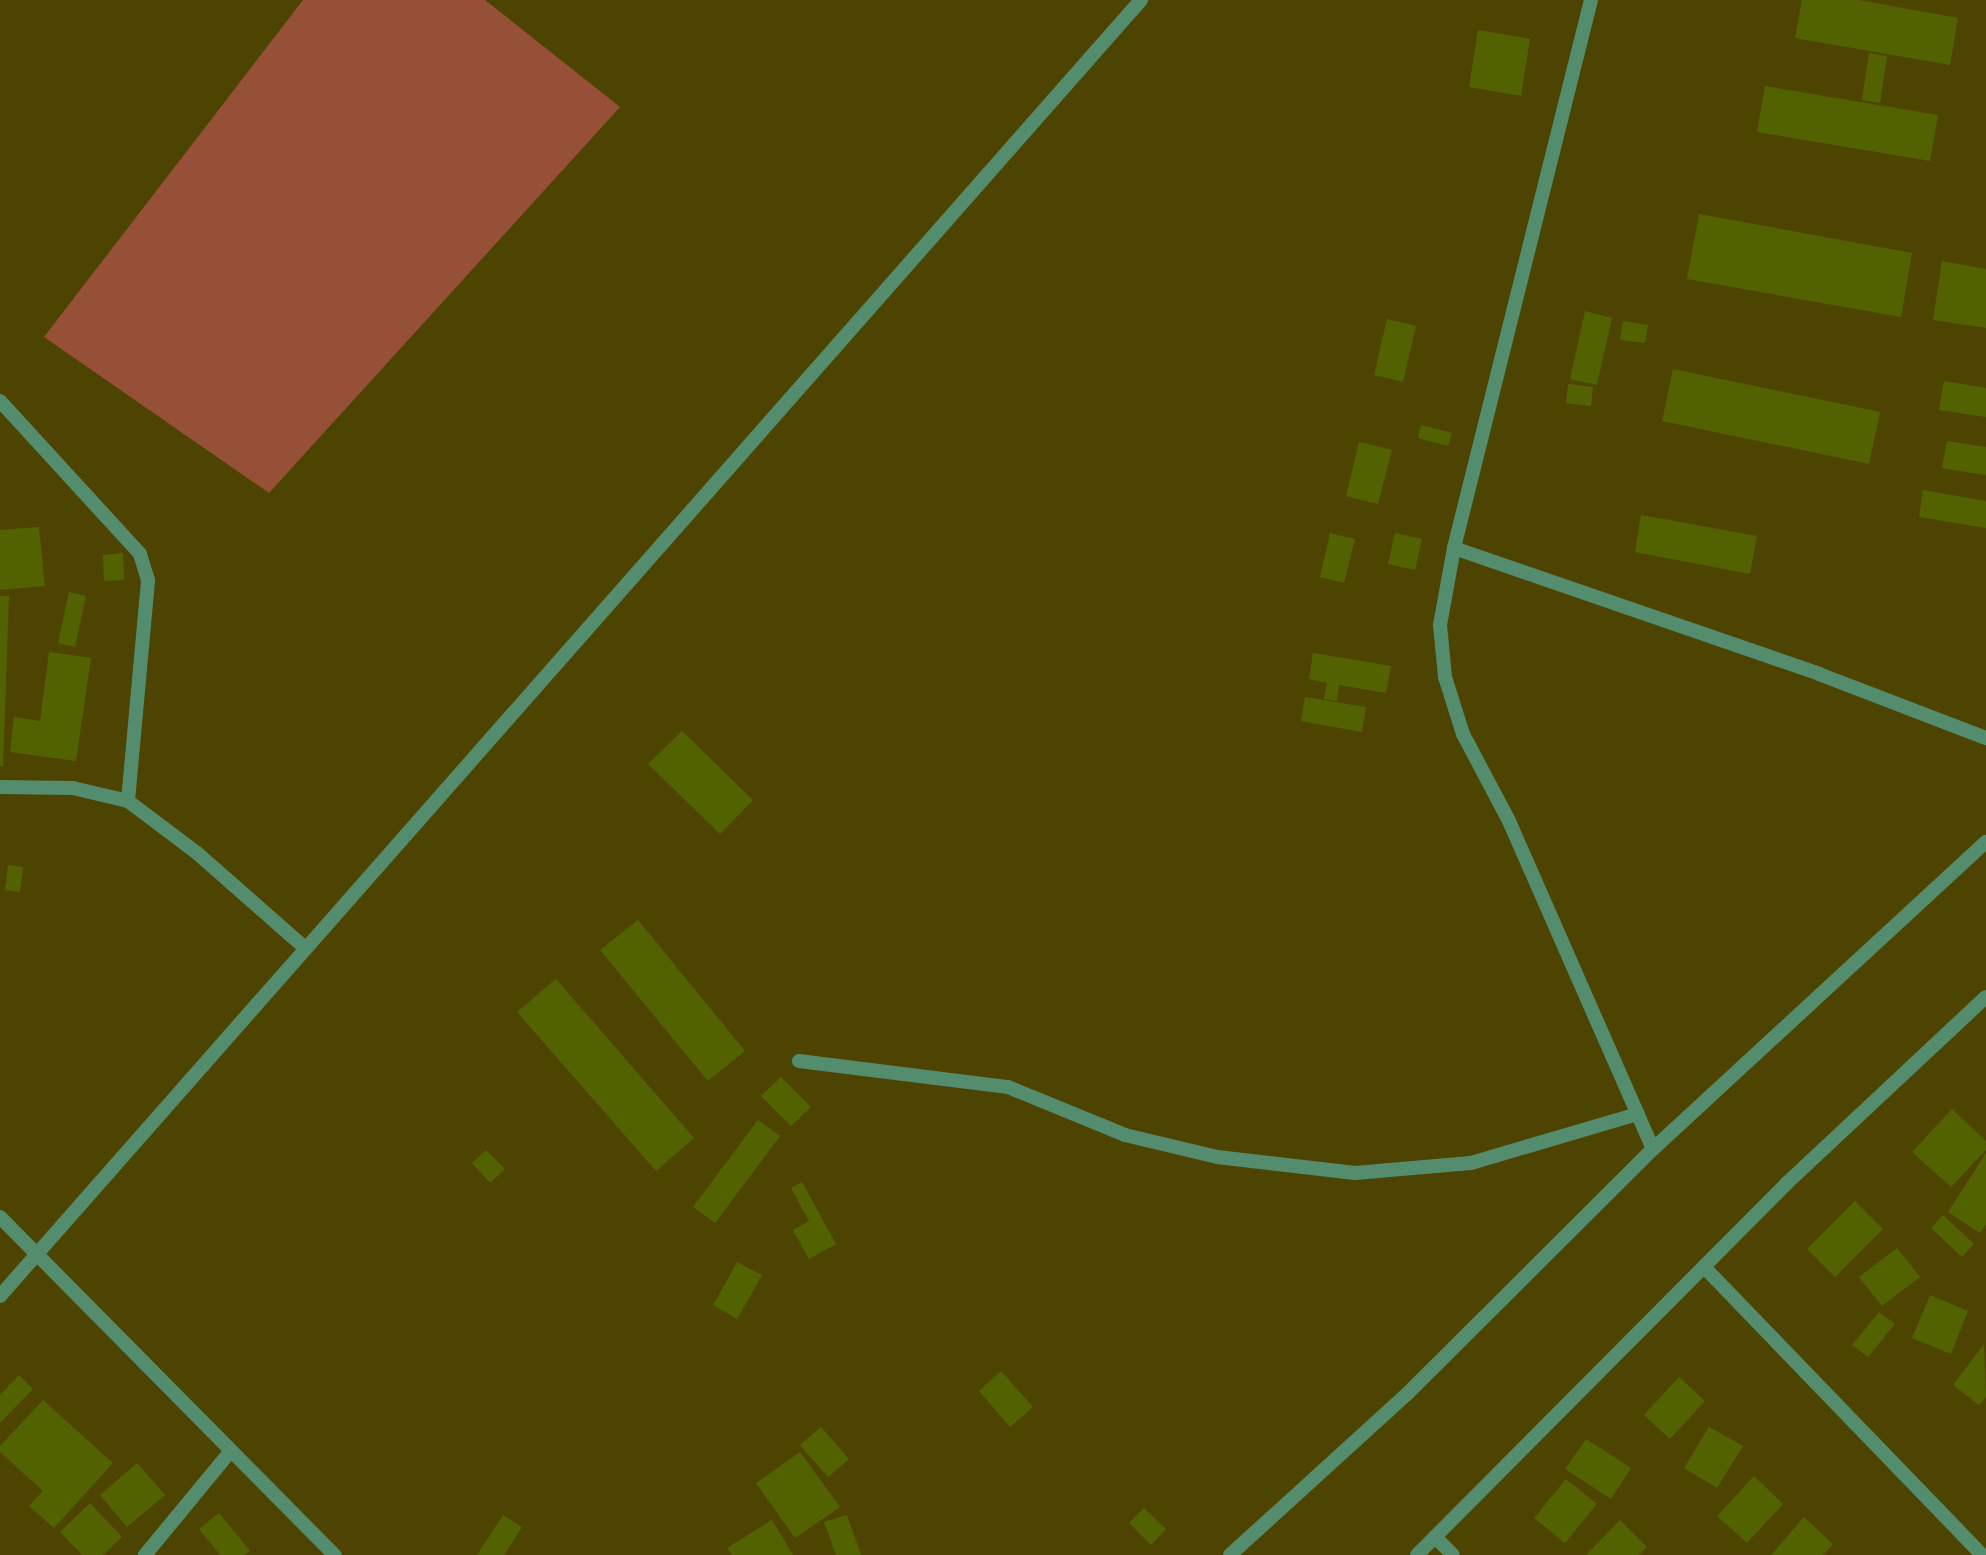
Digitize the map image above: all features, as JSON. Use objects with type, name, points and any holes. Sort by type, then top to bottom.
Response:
[{"type":"street","points":[[0,1296],[304,947],[1141,0]]},
{"type":"street","points":[[1591,0],[1454,548],[1440,625],[1445,677],[1463,734],[1509,821],[1653,1149]]},
{"type":"street","points":[[0,401],[76,485],[118,524],[140,554],[148,581],[128,801]]},
{"type":"street","points":[[1454,548],[1819,674],[1986,738]]},
{"type":"street","points":[[0,788],[73,788],[128,801],[197,853],[304,947]]},
{"type":"street","points":[[1230,1555],[1407,1394],[1653,1149],[1986,842]]},
{"type":"street","points":[[1417,1555],[1705,1269],[1787,1183],[1983,1005]]},
{"type":"street","points":[[799,1061],[1008,1087],[1125,1135],[1217,1157],[1355,1173],[1471,1164],[1638,1114]]},
{"type":"street","points":[[0,1217],[335,1555]]},
{"type":"street","points":[[1705,1269],[1982,1555]]},
{"type":"street","points":[[145,1555],[230,1452]]},
{"type":"street","points":[[1435,1537],[1453,1555]]},
{"type":"shaded area","points":[[303,0],[485,0],[620,107],[269,493],[44,337]]},
{"type":"building","points":[[1802,0],[1859,0],[1958,18],[1950,65],[1795,38]]},
{"type":"building","points":[[1478,30],[1530,39],[1521,96],[1469,87]]},
{"type":"building","points":[[1869,53],[1887,56],[1880,103],[1862,100]]},
{"type":"building","points":[[1765,86],[1938,115],[1930,161],[1757,132]]},
{"type":"building","points":[[1699,214],[1912,253],[1901,317],[1687,279]]},
{"type":"building","points":[[1942,261],[1986,269],[1986,328],[1933,320]]},
{"type":"building","points":[[1585,311],[1612,318],[1597,385],[1570,379]]},
{"type":"building","points":[[1387,319],[1416,326],[1403,382],[1374,375]]},
{"type":"building","points":[[1623,321],[1648,325],[1645,343],[1620,340]]},
{"type":"building","points":[[1673,369],[1880,412],[1869,464],[1662,421]]},
{"type":"building","points":[[1944,381],[1986,388],[1986,417],[1939,410]]},
{"type":"building","points":[[1568,384],[1593,387],[1591,406],[1566,403]]},
{"type":"building","points":[[1421,425],[1452,433],[1448,446],[1418,438]]},
{"type":"building","points":[[1947,441],[1986,447],[1986,475],[1942,468]]},
{"type":"building","points":[[1359,442],[1392,450],[1378,504],[1346,496]]},
{"type":"building","points":[[1923,490],[1986,501],[1986,528],[1919,517]]},
{"type":"building","points":[[1641,515],[1757,536],[1750,574],[1635,552]]},
{"type":"building","points":[[39,527],[45,586],[0,590],[0,530]]},
{"type":"building","points":[[1330,533],[1355,539],[1344,583],[1320,577]]},
{"type":"building","points":[[1395,533],[1422,539],[1415,570],[1388,564]]},
{"type":"building","points":[[123,553],[124,580],[104,581],[103,555]]},
{"type":"building","points":[[69,592],[86,596],[75,647],[58,643]]},
{"type":"building","points":[[0,596],[9,596],[3,766],[0,766]]},
{"type":"building","points":[[49,652],[91,658],[76,761],[10,752],[14,717],[40,721]]},
{"type":"building","points":[[1313,653],[1391,666],[1386,693],[1339,685],[1337,701],[1324,699],[1327,683],[1309,679]]},
{"type":"building","points":[[1305,697],[1366,707],[1362,732],[1301,721]]},
{"type":"building","points":[[682,731],[753,800],[720,834],[648,764]]},
{"type":"building","points":[[8,865],[23,867],[20,892],[5,890]]},
{"type":"building","points":[[638,920],[745,1051],[708,1081],[600,950]]},
{"type":"building","points":[[556,979],[694,1138],[656,1171],[517,1012]]},
{"type":"building","points":[[781,1077],[811,1107],[791,1126],[761,1096]]},
{"type":"building","points":[[1952,1109],[1986,1141],[1986,1150],[1951,1187],[1912,1152]]},
{"type":"building","points":[[758,1120],[780,1136],[715,1223],[693,1207]]},
{"type":"building","points":[[486,1150],[505,1169],[490,1183],[472,1163]]},
{"type":"building","points":[[1986,1153],[1986,1224],[1980,1233],[1948,1212]]},
{"type":"building","points":[[802,1182],[836,1244],[809,1259],[793,1230],[809,1221],[791,1188]]},
{"type":"building","points":[[1855,1201],[1883,1229],[1835,1277],[1807,1249]]},
{"type":"building","points":[[1943,1215],[1974,1244],[1962,1257],[1931,1228]]},
{"type":"building","points":[[1897,1248],[1920,1277],[1882,1306],[1859,1277]]},
{"type":"building","points":[[737,1262],[762,1275],[737,1319],[713,1305]]},
{"type":"building","points":[[1930,1295],[1968,1311],[1951,1354],[1912,1338]]},
{"type":"building","points":[[1879,1312],[1895,1324],[1868,1357],[1852,1345]]},
{"type":"building","points":[[1984,1344],[1986,1397],[1979,1405],[1953,1385]]},
{"type":"building","points":[[1001,1371],[1033,1407],[1010,1427],[979,1391]]},
{"type":"building","points":[[19,1375],[33,1389],[0,1423],[0,1395]]},
{"type":"building","points":[[1679,1377],[1705,1401],[1670,1439],[1644,1415]]},
{"type":"building","points":[[43,1400],[113,1463],[54,1528],[29,1506],[43,1491],[0,1452],[0,1446]]},
{"type":"building","points":[[821,1427],[849,1459],[828,1477],[800,1445]]},
{"type":"building","points":[[1709,1427],[1743,1446],[1717,1488],[1684,1468]]},
{"type":"building","points":[[1586,1439],[1631,1468],[1611,1499],[1565,1469]]},
{"type":"building","points":[[800,1452],[840,1507],[795,1538],[756,1483]]},
{"type":"building","points":[[137,1463],[165,1495],[127,1527],[100,1495]]},
{"type":"building","points":[[1754,1476],[1783,1504],[1747,1543],[1717,1516]]},
{"type":"building","points":[[1566,1479],[1597,1504],[1565,1543],[1534,1518]]},
{"type":"building","points":[[90,1503],[122,1537],[103,1555],[82,1555],[60,1532]]},
{"type":"building","points":[[1144,1508],[1166,1529],[1151,1545],[1129,1523]]},
{"type":"building","points":[[219,1513],[250,1551],[245,1555],[220,1555],[199,1529]]},
{"type":"building","points":[[503,1515],[522,1527],[504,1555],[477,1555]]},
{"type":"building","points":[[847,1515],[861,1555],[836,1555],[824,1522]]},
{"type":"building","points":[[1804,1517],[1833,1544],[1823,1555],[1771,1555]]},
{"type":"building","points":[[772,1520],[793,1555],[732,1555],[727,1548]]},
{"type":"building","points":[[1620,1520],[1647,1547],[1639,1555],[1586,1555]]}]
